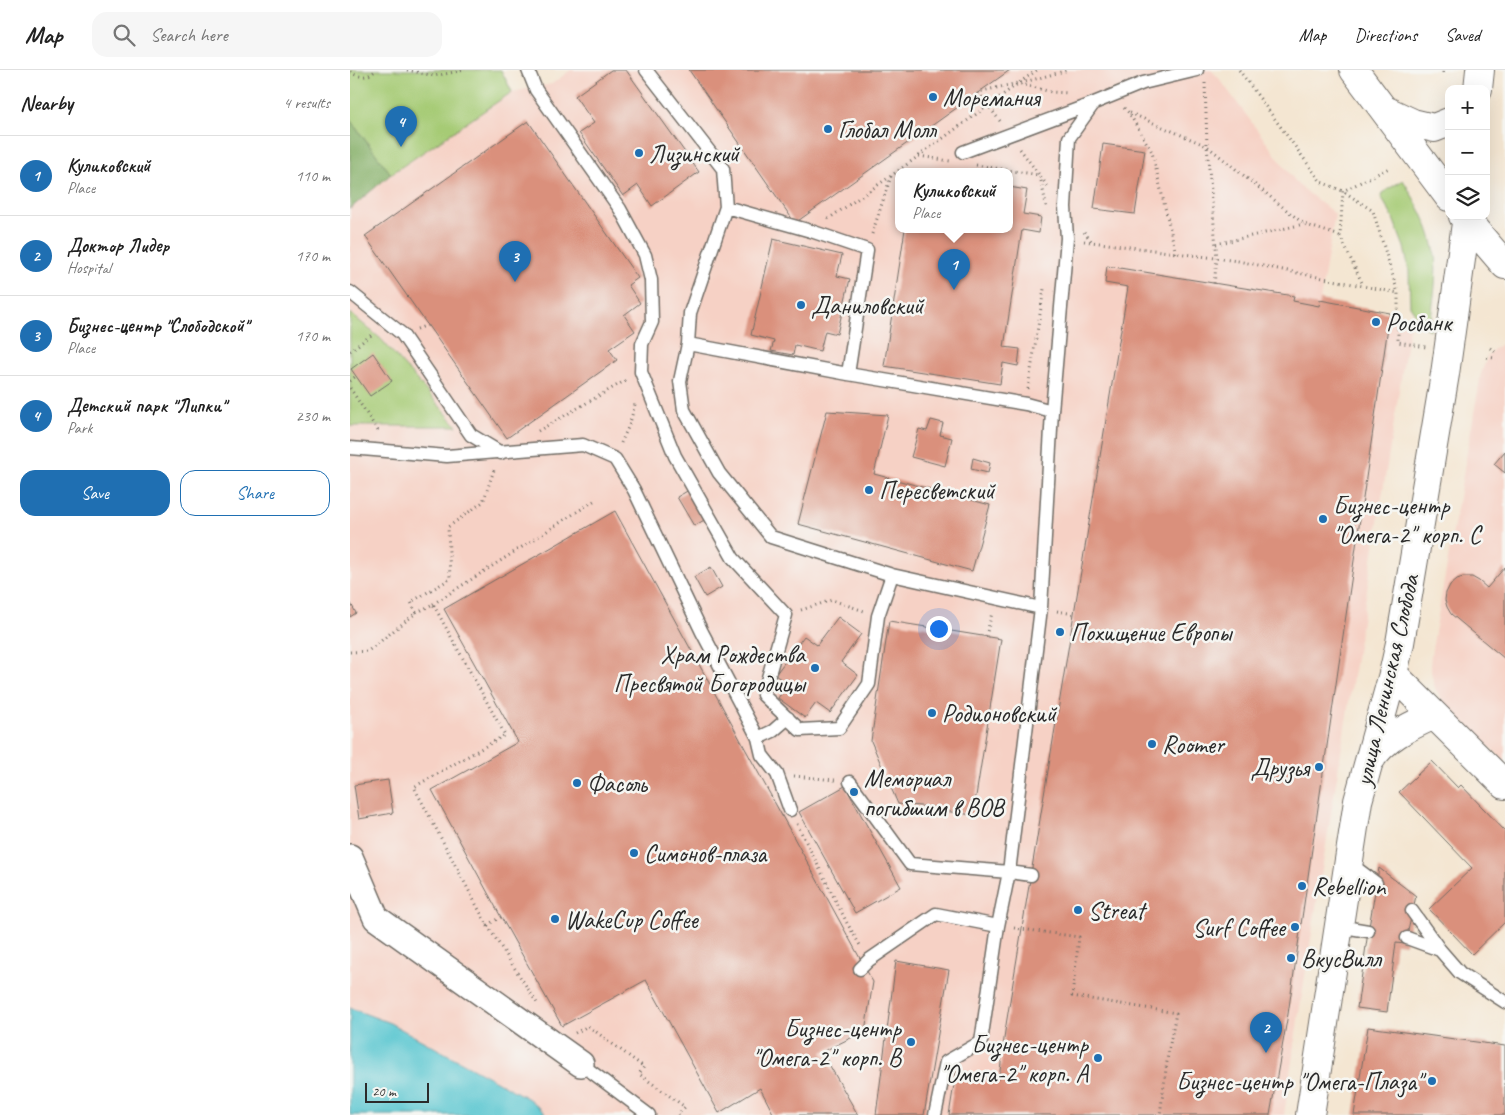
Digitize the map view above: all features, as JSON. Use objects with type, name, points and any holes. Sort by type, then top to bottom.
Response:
[{"type":"street","points":[[1354,70],[1445,192]]},
{"type":"street","points":[[1478,85],[1480,70]]},
{"type":"street","points":[[1382,108],[1413,124],[1434,128],[1445,124]]},
{"type":"street","name":"улица Ленинская Слобода","points":[[1310,1115],[1358,801],[1400,643],[1447,358],[1466,220]]},
{"type":"street","points":[[1468,220],[1505,265]]},
{"type":"street","points":[[1400,643],[1416,684],[1434,715]]},
{"type":"street","points":[[1393,674],[1434,715],[1502,777]]},
{"type":"street","points":[[1366,767],[1370,759],[1392,737],[1434,715]]},
{"type":"street","points":[[350,857],[376,918],[581,1064]]},
{"type":"lane","points":[[528,70],[536,90],[620,210],[645,255],[651,280],[652,322],[642,344],[641,372],[675,456],[733,558],[786,615],[763,695],[800,730],[839,728],[869,684],[878,616],[892,575]]},
{"type":"lane","points":[[646,70],[724,168],[726,207],[690,314],[688,344],[680,382],[684,410],[719,473],[771,537],[892,575],[1041,608]]},
{"type":"lane","points":[[963,152],[1143,83],[1201,75]]},
{"type":"lane","points":[[936,1115],[946,1062],[981,1042],[998,926],[1009,872],[1041,608],[1052,411],[1068,238],[1065,207],[1069,138],[1094,103]]},
{"type":"lane","points":[[726,207],[811,231],[867,250],[848,374]]},
{"type":"lane","points":[[350,292],[402,334],[471,435],[501,453]]},
{"type":"lane","points":[[688,344],[848,374],[1026,404],[1052,411]]},
{"type":"lane","points":[[350,448],[447,456],[584,446],[615,459],[634,490],[702,632],[758,738],[762,755],[777,774],[790,810]]},
{"type":"lane","points":[[758,738],[773,731],[788,718]]},
{"type":"lane","points":[[850,782],[910,864],[1031,875]]},
{"type":"lane","points":[[1348,862],[1376,884]]},
{"type":"lane","points":[[1412,911],[1440,950],[1460,973],[1505,1002]]},
{"type":"lane","points":[[865,965],[936,914],[998,926]]},
{"type":"lane","points":[[1338,926],[1368,931]]},
{"type":"lane","points":[[1407,938],[1440,950]]},
{"type":"lane","points":[[581,1064],[649,1115]]},
{"type":"path","points":[[350,72],[355,76],[364,78],[373,74],[376,70]]},
{"type":"path","points":[[407,70],[434,76],[465,70]]},
{"type":"path","points":[[902,168],[1037,70]]},
{"type":"path","points":[[993,112],[978,92],[1018,84],[1068,70]]},
{"type":"path","points":[[1239,70],[1321,182],[1343,191],[1373,211],[1398,293],[1398,342],[1430,347]]},
{"type":"path","points":[[1201,75],[1217,258],[1214,284]]},
{"type":"path","points":[[1018,84],[1051,92]]},
{"type":"path","points":[[1176,254],[1152,152],[1129,113],[1207,146],[1304,224],[1340,236]]},
{"type":"path","points":[[1010,135],[1040,176],[1047,210]]},
{"type":"path","points":[[1343,191],[1389,168]]},
{"type":"path","points":[[811,231],[895,173]]},
{"type":"path","points":[[867,250],[891,176]]},
{"type":"path","points":[[1343,191],[1340,236],[1363,286]]},
{"type":"path","points":[[1216,244],[1304,224]]},
{"type":"path","points":[[1106,244],[1217,258],[1398,293]]},
{"type":"path","points":[[1026,404],[1044,285]]},
{"type":"path","points":[[350,351],[374,333],[402,334]]},
{"type":"path","points":[[1490,348],[1497,353]]},
{"type":"path","points":[[1487,357],[1494,358]]},
{"type":"path","points":[[534,434],[641,372]]},
{"type":"path","points":[[615,459],[630,423],[638,395],[641,372]]},
{"type":"path","points":[[350,381],[356,376]]},
{"type":"path","points":[[350,388],[392,451]]},
{"type":"path","points":[[416,613],[411,602],[450,580],[448,527],[483,502],[501,453]]},
{"type":"path","points":[[350,652],[368,651],[416,613],[598,499]]},
{"type":"path","points":[[986,636],[996,599]]},
{"type":"path","points":[[786,615],[832,600],[878,616]]},
{"type":"path","points":[[433,604],[505,736],[414,787],[487,925],[540,1007]]},
{"type":"path","points":[[777,774],[850,782]]},
{"type":"path","points":[[790,810],[847,923],[865,965]]},
{"type":"path","points":[[487,925],[501,917]]},
{"type":"path","points":[[998,926],[1079,937],[1072,996],[1176,1013],[1168,1054],[1160,1115]]},
{"type":"path","points":[[570,1035],[588,1026],[644,1067],[639,1074],[685,1107],[679,1115]]},
{"type":"shaded area","points":[[571,70],[1211,70],[1298,185],[1335,214],[1320,300],[1411,316],[1284,1115],[547,1115],[529,1099],[390,1023],[350,1008],[350,120],[391,174],[512,92],[552,84]]},
{"type":"shaded area","points":[[1505,342],[1505,762],[1446,706],[1435,688],[1430,667],[1481,374],[1487,357],[1494,349]]},
{"type":"green space","points":[[350,70],[501,70],[512,92],[391,174],[350,120]]},
{"type":"green space","points":[[350,120],[391,174],[350,209]]},
{"type":"green space","points":[[1403,180],[1425,222],[1434,249],[1435,279],[1430,330],[1425,328],[1410,306],[1409,271],[1404,247],[1392,216],[1381,197],[1382,193]]},
{"type":"green space","points":[[350,313],[381,339],[457,426],[350,426]]},
{"type":"water","points":[[350,1008],[390,1023],[529,1099],[547,1115],[350,1115]]},
{"type":"building","name":"Лизинский","points":[[611,70],[626,70],[699,172],[652,206],[638,185],[623,196],[579,133],[594,123],[575,96]]},
{"type":"building","name":"Глобал Молл","points":[[689,70],[1010,70],[795,223]]},
{"type":"building","points":[[528,121],[638,278],[628,285],[640,303],[624,315],[635,331],[609,349],[617,360],[507,438],[365,236]]},
{"type":"building","points":[[1103,144],[1145,150],[1135,214],[1094,209]]},
{"type":"building","points":[[1013,188],[1027,190],[1023,214],[1041,217],[1039,233],[1022,230],[1004,347],[1020,349],[1018,366],[1003,363],[1000,384],[884,366],[904,233],[1013,233]]},
{"type":"building","name":"Даниловский","points":[[773,239],[842,255],[837,276],[850,279],[837,334],[825,331],[820,351],[795,345],[793,355],[771,351],[774,341],[751,335]]},
{"type":"building","name":"Roomer","points":[[1107,266],[1294,296],[1293,301],[1319,306],[1320,300],[1390,313],[1288,1014],[1270,1115],[949,1115],[956,1072],[999,1079],[1005,1031],[1128,287],[1105,283]]},
{"type":"building","points":[[373,353],[392,381],[370,396],[351,369]]},
{"type":"building","name":"Пересветский","points":[[827,411],[888,415],[874,474],[990,505],[972,571],[798,524]]},
{"type":"building","points":[[931,420],[943,423],[940,435],[952,438],[945,466],[911,457],[919,429],[927,431]]},
{"type":"building","points":[[1505,451],[1505,473],[1494,464]]},
{"type":"building","points":[[973,458],[990,463],[988,473],[971,469]]},
{"type":"building","points":[[689,490],[706,519],[694,526],[677,497]]},
{"type":"building","name":"Симонов-плаза","points":[[615,511],[873,982],[865,1031],[822,1052],[858,1115],[774,1115],[760,1088],[719,1113],[646,980],[562,1026],[432,790],[518,742],[444,609]]},
{"type":"building","points":[[711,567],[722,587],[705,597],[694,577]]},
{"type":"building","points":[[1505,567],[1505,659],[1451,614],[1445,600],[1450,585],[1457,579],[1472,577],[1487,588]]},
{"type":"building","points":[[350,602],[356,613],[350,617]]},
{"type":"building","name":"Храм Рождества Пресвятой Богородицы","points":[[838,617],[861,634],[841,662],[858,675],[830,713],[816,703],[805,718],[778,698],[788,684],[775,675],[804,636],[817,645]]},
{"type":"building","name":"Родионовский","points":[[889,621],[1001,639],[973,815],[944,811],[942,808],[898,804],[871,741]]},
{"type":"building","points":[[1432,761],[1458,788],[1461,785],[1505,831],[1505,922],[1472,954],[1429,909],[1472,868],[1399,792]]},
{"type":"building","points":[[388,780],[393,813],[359,819],[354,785]]},
{"type":"building","points":[[845,786],[901,887],[855,913],[799,812]]},
{"type":"building","points":[[1379,868],[1416,896],[1405,944],[1396,943],[1387,1012],[1357,1008]]},
{"type":"building","name":"Бизнес-центр \"Омега-2\" корп. B","points":[[896,961],[949,970],[924,1115],[876,1115]]},
{"type":"building","name":"Бизнес-центр \"Омега-Плаза\"","points":[[1368,1027],[1505,1046],[1505,1115],[1354,1115]]},
{"type":"place","name":"Моремания","points":[[933,97]]},
{"type":"place","name":"Глобал Молл","points":[[828,129]]},
{"type":"place","name":"Детский парк \"Липки\"","points":[[401,147]]},
{"type":"place","name":"Лизинский","points":[[639,153]]},
{"type":"place","name":"Бизнес-центр \"Слободской\"","points":[[515,282]]},
{"type":"place","name":"Куликовский","points":[[954,290]]},
{"type":"place","name":"Даниловский","points":[[801,305]]},
{"type":"place","name":"Росбанк","points":[[1376,322]]},
{"type":"place","name":"Пересветский","points":[[869,490]]},
{"type":"place","name":"Бизнес-центр \"Омега-2\" корп. C","points":[[1323,519]]},
{"type":"place","name":"Похищение Европы","points":[[1060,632]]},
{"type":"place","name":"Храм Рождества Пресвятой Богородицы","points":[[815,668]]},
{"type":"place","name":"Родионовский","points":[[932,713]]},
{"type":"place","name":"Roomer","points":[[1152,744]]},
{"type":"place","name":"Друзья","points":[[1319,767]]},
{"type":"place","name":"Фасоль","points":[[577,783]]},
{"type":"place","name":"Мемориал погибшим в ВОВ","points":[[854,792]]},
{"type":"place","name":"Симонов-плаза","points":[[634,853]]},
{"type":"place","name":"Rebellion","points":[[1302,886]]},
{"type":"place","name":"Streat","points":[[1078,910]]},
{"type":"place","name":"WakeCup Coffee","points":[[555,919]]},
{"type":"place","name":"Surf Coffee","points":[[1295,927]]},
{"type":"place","name":"ВкусВилл","points":[[1291,958]]},
{"type":"place","name":"Бизнес-центр \"Омега-2\" корп. B","points":[[911,1042]]},
{"type":"place","name":"Доктор Лидер","points":[[1266,1053]]},
{"type":"place","name":"Бизнес-центр \"Омега-2\" корп. A","points":[[1098,1058]]},
{"type":"place","name":"Бизнес-центр \"Омега-Плаза\"","points":[[1432,1081]]}]
